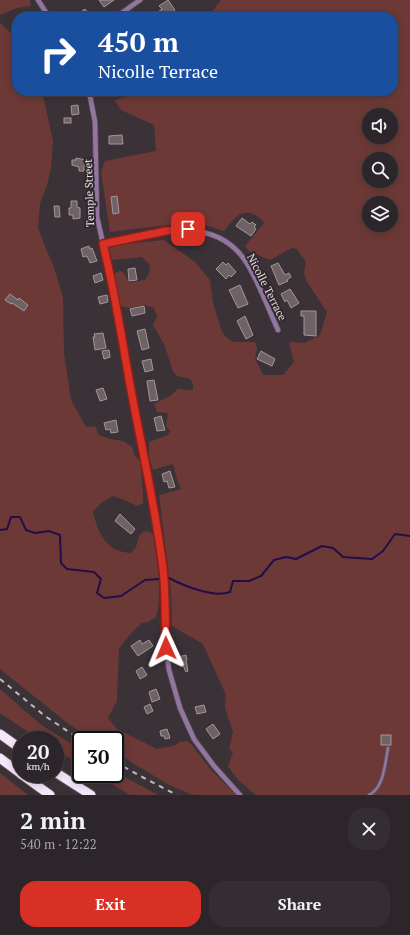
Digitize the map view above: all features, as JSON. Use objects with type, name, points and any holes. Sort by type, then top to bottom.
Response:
[{"type":"highway","points":[[0,734],[12,743]]},
{"type":"highway","points":[[0,758],[12,767]]},
{"type":"highway","points":[[64,778],[91,795]]},
{"type":"highway","points":[[33,783],[50,795]]},
{"type":"street","points":[[38,0],[46,12]]},
{"type":"street","points":[[123,12],[140,0]]},
{"type":"street","name":"Temple Street","points":[[90,96],[96,122],[96,213],[110,274],[160,549],[165,594],[166,648],[169,670],[180,708],[194,739],[214,766],[240,795]]},
{"type":"street","name":"Nicolle Terrace","points":[[103,244],[178,230],[198,231],[217,237],[232,246],[244,259],[278,330]]},
{"type":"lane","points":[[369,795],[374,793],[380,782],[388,748]]},
{"type":"shaded area","points":[[0,0],[30,0],[31,6],[17,8],[0,15]]},
{"type":"shaded area","points":[[221,0],[410,0],[410,795],[256,795],[237,779],[228,766],[233,752],[229,749],[233,732],[225,708],[226,695],[203,644],[172,626],[171,592],[159,495],[181,489],[173,464],[153,470],[149,457],[149,442],[168,435],[170,431],[166,426],[168,413],[157,412],[154,404],[170,396],[178,389],[193,390],[193,384],[190,379],[177,376],[173,371],[164,344],[153,325],[157,317],[154,308],[145,305],[130,308],[116,305],[114,274],[119,271],[123,272],[129,283],[145,280],[150,270],[148,263],[142,257],[112,260],[107,246],[164,240],[195,262],[210,280],[213,303],[222,332],[233,342],[255,342],[257,348],[255,358],[263,375],[283,375],[294,362],[289,342],[305,343],[320,335],[327,312],[307,282],[304,273],[306,262],[297,249],[292,248],[270,260],[250,252],[245,246],[264,223],[253,214],[243,213],[239,215],[224,231],[191,222],[110,232],[101,172],[105,161],[156,151],[154,125],[121,110],[114,100],[130,96],[398,96],[398,12],[212,12]]},
{"type":"shaded area","points":[[0,23],[12,34],[12,96],[43,96],[53,141],[51,168],[47,185],[40,203],[38,228],[54,267],[63,298],[64,353],[71,400],[86,427],[95,426],[99,435],[110,439],[123,441],[132,447],[135,456],[141,462],[143,503],[137,506],[113,496],[101,503],[93,512],[95,520],[104,540],[115,549],[122,552],[131,553],[136,547],[140,534],[145,531],[150,532],[154,536],[157,566],[159,598],[156,617],[148,622],[142,623],[133,631],[119,648],[117,701],[108,718],[117,729],[121,731],[80,731],[70,725],[0,669]]},
{"type":"shaded area","points":[[0,689],[40,724],[51,731],[27,731],[0,713]]},
{"type":"shaded area","points":[[124,732],[157,749],[173,746],[180,742],[187,741],[192,745],[211,770],[236,795],[193,795],[169,785],[124,758]]},
{"type":"shaded area","points":[[64,739],[72,744],[72,759],[64,755]]},
{"type":"shaded area","points":[[0,773],[28,795],[0,795]]},
{"type":"shaded area","points":[[124,777],[158,795],[130,795],[110,783],[124,783]]},
{"type":"building","points":[[99,0],[114,0],[104,7]]},
{"type":"building","points":[[168,0],[175,10],[172,12],[158,12],[162,9],[159,6]]},
{"type":"building","points":[[85,9],[87,12],[80,12]]},
{"type":"building","points":[[78,105],[79,114],[72,115],[71,106]]},
{"type":"building","points":[[64,118],[71,118],[71,123],[64,123]]},
{"type":"building","points":[[122,135],[123,144],[109,144],[109,136]]},
{"type":"building","points":[[76,158],[86,160],[84,171],[79,171],[79,167],[72,165],[72,160],[76,160]]},
{"type":"building","points":[[117,196],[119,213],[113,214],[111,197]]},
{"type":"building","points":[[71,201],[77,201],[77,207],[80,208],[80,218],[73,219],[73,215],[69,215]]},
{"type":"building","points":[[54,206],[59,206],[60,217],[55,217]]},
{"type":"building","points":[[242,218],[250,224],[252,222],[256,225],[254,227],[256,229],[251,236],[236,226]]},
{"type":"building","points":[[89,246],[90,249],[92,248],[97,261],[90,263],[87,256],[83,257],[81,249]]},
{"type":"building","points":[[223,262],[226,265],[228,263],[236,272],[231,277],[229,275],[226,279],[216,269]]},
{"type":"building","points":[[278,263],[285,275],[289,273],[291,277],[287,280],[288,281],[279,285],[271,266]]},
{"type":"building","points":[[135,268],[137,280],[129,281],[128,269]]},
{"type":"building","points":[[101,273],[103,280],[95,283],[93,276]]},
{"type":"building","points":[[240,285],[248,304],[238,308],[229,290]]},
{"type":"building","points":[[290,289],[299,303],[291,308],[287,300],[285,302],[281,294]]},
{"type":"building","points":[[10,294],[18,300],[19,298],[28,305],[24,311],[5,300]]},
{"type":"building","points":[[107,295],[108,302],[100,304],[98,297]]},
{"type":"building","points":[[144,306],[145,313],[132,316],[130,309]]},
{"type":"building","points":[[301,311],[316,311],[316,336],[304,335],[304,316],[301,316]]},
{"type":"building","points":[[245,316],[253,335],[246,339],[237,321]]},
{"type":"building","points":[[145,329],[149,348],[142,350],[137,331]]},
{"type":"building","points":[[103,333],[106,348],[95,350],[94,334]]},
{"type":"building","points":[[109,350],[110,357],[104,359],[102,351]]},
{"type":"building","points":[[261,351],[275,359],[272,366],[257,359]]},
{"type":"building","points":[[151,359],[153,370],[145,372],[142,361]]},
{"type":"building","points":[[154,380],[158,400],[150,401],[147,381]]},
{"type":"building","points":[[103,388],[107,399],[100,401],[96,390]]},
{"type":"building","points":[[161,416],[165,430],[157,431],[154,418]]},
{"type":"building","points":[[116,420],[118,432],[111,433],[110,429],[106,430],[104,423]]},
{"type":"building","points":[[170,471],[175,487],[169,488],[167,481],[164,482],[162,474]]},
{"type":"building","points":[[120,514],[135,529],[131,534],[115,521]]},
{"type":"building","points":[[140,640],[142,644],[149,640],[153,646],[138,656],[131,646]]},
{"type":"building","points":[[186,655],[188,671],[186,672],[182,663],[179,664],[178,657]]},
{"type":"building","points":[[142,667],[147,675],[140,679],[136,671]]},
{"type":"building","points":[[156,689],[160,699],[152,702],[149,692]]},
{"type":"building","points":[[150,704],[153,711],[147,714],[144,707]]},
{"type":"building","points":[[204,705],[206,712],[197,714],[195,707]]},
{"type":"building","points":[[213,724],[220,734],[213,739],[206,729]]},
{"type":"building","points":[[167,729],[170,738],[165,739],[164,736],[161,736],[160,731]]},
{"type":"building","points":[[381,735],[391,735],[391,745],[381,745]]},
{"type":"waterway","points":[[0,530],[7,529],[11,517],[20,517],[26,530],[35,533],[49,531],[60,535],[61,563],[67,569],[94,572],[101,579],[97,593],[104,598],[121,596],[145,580],[159,579]]},
{"type":"waterway","points":[[169,578],[199,590],[216,593],[230,592],[233,581],[249,581],[261,576],[274,560],[286,557],[296,559],[322,546],[333,548],[343,557],[372,559],[383,551],[395,534],[410,536]]},
{"type":"railway","points":[[0,679],[45,716],[72,734]]},
{"type":"railway","points":[[124,767],[177,795]]},
{"type":"route","points":[[166,648],[164,576],[160,549],[147,471],[103,244],[166,231],[188,229]]}]
